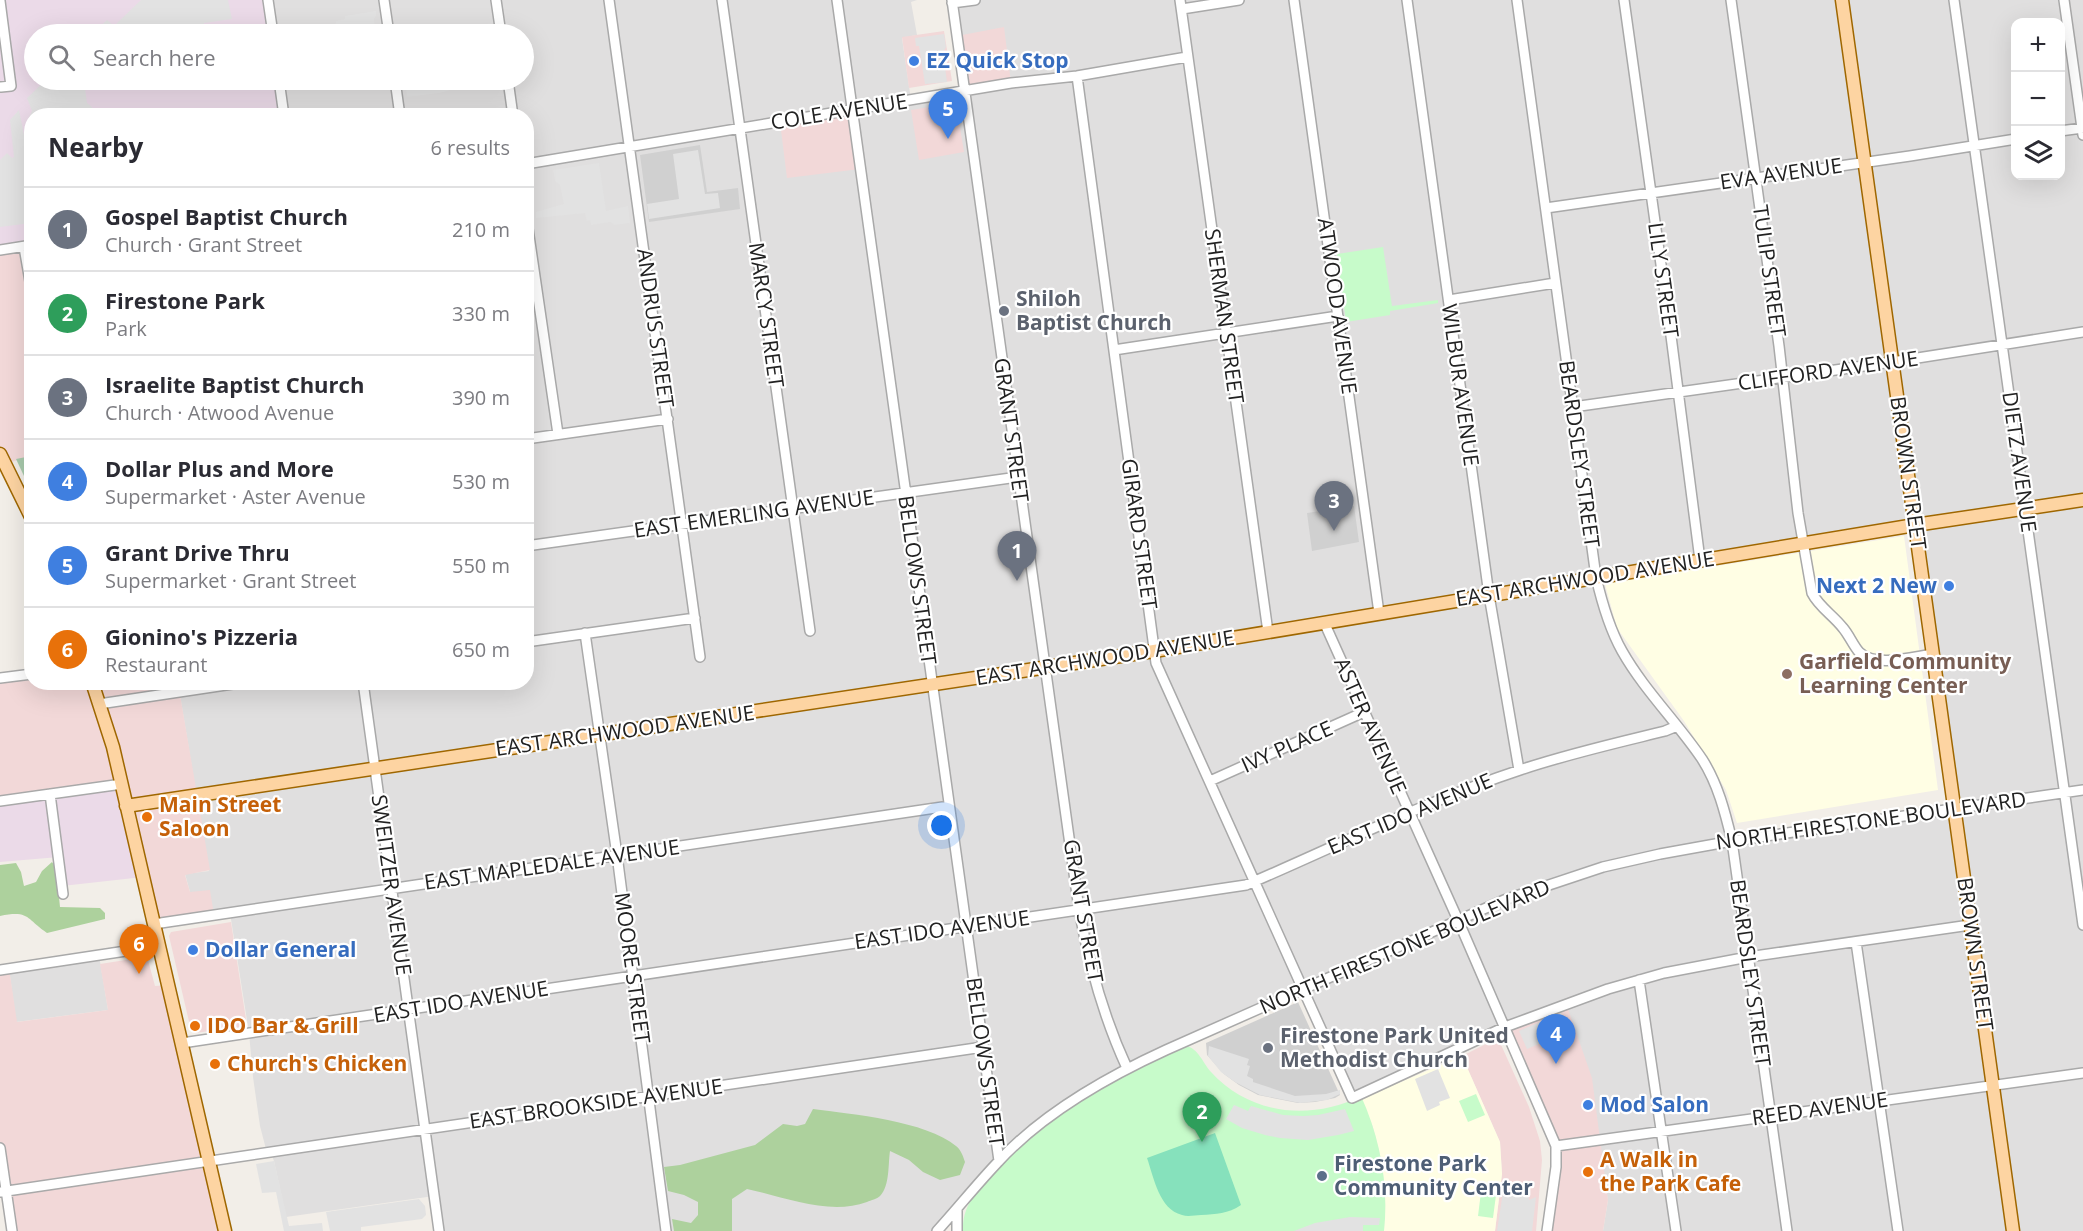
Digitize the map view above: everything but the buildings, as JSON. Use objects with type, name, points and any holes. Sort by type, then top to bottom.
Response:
[{"type":"main road","name":"BROWN STREET","points":[[1842,0],[2013,1231]]},
{"type":"main road","points":[[0,454],[24,503]]},
{"type":"main road","name":"EAST ARCHWOOD AVENUE","points":[[126,806],[1154,651],[1803,543],[2083,500]]},
{"type":"main road","points":[[95,690],[122,784],[225,1231]]},
{"type":"street","points":[[268,0],[272,24]]},
{"type":"street","points":[[384,0],[388,24]]},
{"type":"street","points":[[496,0],[500,24]]},
{"type":"street","name":"ANDRUS STREET","points":[[609,0],[700,657]]},
{"type":"street","name":"MARCY STREET","points":[[722,0],[810,631]]},
{"type":"street","name":"BELLOWS STREET","points":[[837,0],[999,1161]]},
{"type":"street","points":[[952,2],[975,0]]},
{"type":"street","points":[[1181,4],[1239,0]]},
{"type":"street","name":"ATWOOD AVENUE","points":[[1294,0],[1379,613]]},
{"type":"street","name":"WILBUR AVENUE","points":[[1407,0],[1489,595],[1519,770]]},
{"type":"street","name":"BEARDSLEY STREET","points":[[1517,0],[1596,577],[1604,607],[1621,650],[1702,760],[1715,784],[1724,809],[1732,841],[1787,1231]]},
{"type":"street","name":"LILY STREET","points":[[1624,0],[1700,560]]},
{"type":"street","name":"TULIP STREET","points":[[1731,0],[1783,378],[1803,543],[1812,593],[1817,603],[1843,628],[1859,651],[1869,658],[1880,661],[1933,654]]},
{"type":"street","name":"DIETZ AVENUE","points":[[1954,0],[2083,925]]},
{"type":"street","points":[[2064,0],[2083,130],[2065,131]]},
{"type":"street","points":[[0,1],[3,87]]},
{"type":"street","name":"GRANT STREET","points":[[952,2],[1079,909],[1095,986],[1127,1068]]},
{"type":"street","name":"SHERMAN STREET","points":[[1181,4],[1268,632]]},
{"type":"street","name":"COLE AVENUE","points":[[534,163],[1011,83],[1077,76],[1187,57]]},
{"type":"street","name":"GIRARD STREET","points":[[1077,76],[1156,663],[1303,990],[1352,1098],[1505,1027]]},
{"type":"street","points":[[280,90],[283,108]]},
{"type":"street","points":[[396,90],[399,108]]},
{"type":"street","points":[[509,90],[512,108]]},
{"type":"street","name":"EVA AVENUE","points":[[1546,207],[2011,140]]},
{"type":"street","points":[[0,250],[24,247]]},
{"type":"street","points":[[534,270],[558,434]]},
{"type":"street","points":[[1449,300],[1556,282]]},
{"type":"street","points":[[1114,350],[1338,316]]},
{"type":"street","name":"CLIFFORD AVENUE","points":[[1573,407],[1893,362],[2083,332]]},
{"type":"street","points":[[534,438],[668,419]]},
{"type":"street","name":"EAST EMERLING AVENUE","points":[[534,545],[1018,477]]},
{"type":"street","points":[[534,641],[695,618]]},
{"type":"street","name":"ASTER AVENUE","points":[[1324,622],[1458,920],[1556,1146],[1556,1167],[1547,1231]]},
{"type":"street","name":"MOORE STREET","points":[[585,633],[650,1096],[666,1231]]},
{"type":"street","points":[[0,678],[24,675]]},
{"type":"street","points":[[99,704],[193,690]]},
{"type":"street","name":"SWEITZER AVENUE","points":[[364,690],[439,1231]]},
{"type":"street","name":"IVY PLACE","points":[[1210,781],[1364,712]]},
{"type":"street","name":"EAST IDO AVENUE","points":[[182,1043],[1236,887],[1409,812],[1519,770],[1578,752],[1665,732],[1677,726]]},
{"type":"street","points":[[0,801],[122,784]]},
{"type":"street","name":"NORTH FIRESTONE BOULEVARD","points":[[937,1231],[999,1161],[1040,1125],[1070,1102],[1127,1068],[1458,920],[1541,887],[1603,867],[1732,841],[2083,790]]},
{"type":"street","points":[[50,794],[63,894]]},
{"type":"street","name":"EAST MAPLEDALE AVENUE","points":[[154,924],[949,806]]},
{"type":"street","points":[[1505,1027],[1577,999],[1638,980],[1690,968],[1748,957],[1970,925]]},
{"type":"street","points":[[1856,942],[1898,1231]]},
{"type":"street","points":[[0,970],[159,946]]},
{"type":"street","points":[[1638,980],[1676,1231]]},
{"type":"street","name":"EAST BROOKSIDE AVENUE","points":[[3,1191],[983,1047]]},
{"type":"street","name":"REED AVENUE","points":[[1556,1146],[2083,1073]]},
{"type":"street","points":[[0,1148],[3,1191],[12,1231]]},
{"type":"street","points":[[957,1209],[957,1231]]},
{"type":"shaded area","points":[[0,0],[268,0],[272,24],[24,24],[24,90],[280,90],[283,108],[24,108],[24,246],[0,250]]},
{"type":"shaded area","points":[[141,0],[228,0],[232,19],[204,24],[116,24]]},
{"type":"shaded area","points":[[268,0],[917,0],[911,2],[917,35],[902,38],[911,100],[1011,83],[957,36],[952,0],[2083,0],[2083,1231],[1603,1231],[1608,1200],[1566,1003],[1352,1098],[1303,990],[1127,1068],[1026,1137],[937,1231],[439,1231],[434,1196],[286,1217],[274,1161],[271,1153],[267,1153],[260,1126],[249,1033],[230,913],[214,915],[190,892],[185,874],[209,871],[179,690],[534,690],[534,108],[283,108],[280,90],[534,90],[534,24],[272,24]],"holes":[[[1915,525],[1955,808],[1732,841],[1702,760],[1621,650],[1596,578]]]},
{"type":"shaded area","points":[[376,11],[375,24],[336,24],[336,21],[345,19],[345,16]]},
{"type":"shaded area","points":[[1004,27],[1011,83],[965,91],[957,36]]},
{"type":"shaded area","points":[[944,31],[952,81],[909,88],[902,37]]},
{"type":"shaded area","points":[[944,34],[946,47],[943,52],[947,82],[925,84],[919,46],[916,46],[915,38]]},
{"type":"shaded area","points":[[35,90],[85,90],[87,103],[92,108],[31,108],[27,98]]},
{"type":"shaded area","points":[[406,90],[450,90],[440,93],[407,97]]},
{"type":"shaded area","points":[[956,103],[964,152],[919,160],[911,110]]},
{"type":"shaded area","points":[[852,109],[860,169],[787,178],[780,122]]},
{"type":"shaded area","points":[[19,110],[24,135],[24,224],[0,227],[0,160],[7,153],[12,158],[14,157],[10,120]]},
{"type":"shaded area","points":[[700,145],[707,192],[738,188],[740,209],[649,222],[640,155]]},
{"type":"shaded area","points":[[698,150],[705,194],[718,193],[720,208],[649,219],[647,204],[679,199],[673,154]]},
{"type":"shaded area","points":[[599,163],[606,211],[628,206],[630,223],[615,225],[610,222],[591,225],[585,213],[536,218],[536,212],[564,204],[560,185],[555,181],[553,170]]},
{"type":"shaded area","points":[[19,247],[24,279],[24,458],[5,464],[0,454],[0,250]]},
{"type":"shaded area","points":[[24,458],[24,476],[16,459]]},
{"type":"shaded area","points":[[1354,506],[1359,542],[1312,551],[1307,513]]},
{"type":"shaded area","name":"Garfield Community Learning Center","points":[[1904,536],[1938,790],[1737,823],[1726,790],[1684,721],[1617,628],[1605,584]]},
{"type":"shaded area","points":[[24,675],[24,690],[179,690],[210,870],[185,875],[190,892],[210,890],[214,915],[154,924],[126,806],[0,801],[0,678]]},
{"type":"shaded area","points":[[122,784],[143,877],[62,886],[59,857],[0,862],[0,801]]},
{"type":"shaded area","points":[[231,922],[247,1026],[195,1033],[191,1030],[169,936],[171,932]]},
{"type":"shaded area","points":[[99,955],[108,1010],[16,1022],[9,968]]},
{"type":"shaded area","points":[[145,957],[148,960],[155,986],[168,985],[225,1231],[12,1231],[0,1148],[0,970],[9,968],[17,1022],[108,1010],[100,964]]},
{"type":"shaded area","points":[[1298,1002],[1340,1095],[1335,1098],[1298,1103],[1258,1095],[1224,1074],[1207,1055],[1206,1043]]},
{"type":"shaded area","points":[[1566,1003],[1592,1078],[1608,1200],[1603,1231],[1547,1231],[1556,1146],[1505,1027]]},
{"type":"shaded area","points":[[1561,1013],[1569,1031],[1527,1049],[1519,1031]]},
{"type":"shaded area","points":[[1498,1038],[1529,1107],[1540,1141],[1542,1160],[1536,1231],[1495,1231],[1502,1174],[1500,1142],[1462,1056]]},
{"type":"shaded area","points":[[1209,1046],[1249,1059],[1247,1065],[1250,1066],[1247,1076],[1253,1079],[1253,1082],[1295,1096],[1326,1094],[1340,1090],[1340,1094],[1327,1100],[1300,1103],[1260,1095],[1221,1072],[1208,1056]]},
{"type":"shaded area","points":[[1462,1056],[1500,1142],[1502,1174],[1495,1231],[1384,1231],[1385,1196],[1381,1159],[1373,1127],[1361,1099]]},
{"type":"shaded area","points":[[1438,1069],[1450,1098],[1439,1102],[1440,1105],[1427,1111],[1415,1079]]},
{"type":"shaded area","points":[[1234,1105],[1248,1111],[1251,1106],[1283,1115],[1303,1116],[1345,1109],[1354,1131],[1308,1140],[1265,1135],[1242,1128],[1226,1119]]},
{"type":"shaded area","points":[[274,1161],[289,1226],[322,1223],[323,1231],[284,1231],[276,1192],[262,1193],[256,1164]]},
{"type":"shaded area","points":[[1503,1192],[1528,1193],[1529,1200],[1536,1197],[1532,1231],[1497,1231]]},
{"type":"shaded area","points":[[419,1199],[425,1206],[426,1215],[422,1219],[361,1227],[361,1231],[330,1231],[326,1212]]},
{"type":"shaded area","points":[[1350,1217],[1380,1218],[1379,1225],[1363,1225],[1363,1231],[1294,1231],[1315,1223]]},
{"type":"green space","points":[[1383,247],[1392,306],[1438,300],[1438,303],[1390,311],[1390,315],[1346,322],[1337,254]]},
{"type":"green space","points":[[52,862],[56,868],[60,907],[100,908],[105,913],[105,919],[47,933],[23,915],[0,916],[0,865],[16,863],[24,886],[36,882],[42,871]]},
{"type":"green space","points":[[1186,1046],[1197,1053],[1211,1072],[1227,1086],[1262,1105],[1282,1110],[1302,1111],[1342,1104],[1361,1096],[1368,1112],[1382,1162],[1385,1196],[1384,1231],[963,1231],[963,1221],[973,1197],[1019,1148],[1086,1098],[1134,1071]]},
{"type":"green space","points":[[1476,1094],[1485,1115],[1468,1122],[1459,1101]]},
{"type":"green space","points":[[813,1109],[888,1120],[943,1137],[956,1146],[963,1155],[965,1162],[960,1175],[940,1180],[890,1151],[886,1187],[879,1197],[867,1202],[852,1206],[822,1206],[747,1189],[732,1199],[732,1231],[674,1231],[672,1219],[691,1223],[698,1215],[698,1202],[668,1191],[664,1167],[680,1165],[755,1145],[783,1124],[797,1126],[805,1124]]},
{"type":"green space","points":[[1215,1133],[1241,1205],[1227,1212],[1212,1214],[1187,1216],[1174,1212],[1158,1192],[1147,1158]]},
{"type":"green space","points":[[1481,1192],[1496,1195],[1493,1218],[1478,1216]]},
{"type":"place","name":"EZ Quick Stop","points":[[914,61]]},
{"type":"place","name":"Grant Drive Thru","points":[[948,139]]},
{"type":"place","name":"Shiloh Baptist Church","points":[[1004,311]]},
{"type":"place","name":"Israelite Baptist Church","points":[[1334,531]]},
{"type":"place","name":"Gospel Baptist Church","points":[[1017,581]]},
{"type":"place","name":"Next 2 New","points":[[1949,586]]},
{"type":"place","name":"Garfield Community Learning Center","points":[[1787,674]]},
{"type":"place","name":"Main Street Saloon","points":[[147,817]]},
{"type":"place","name":"Dollar General","points":[[193,950]]},
{"type":"place","name":"Gionino's Pizzeria","points":[[139,974]]},
{"type":"place","name":"IDO Bar & Grill","points":[[195,1026]]},
{"type":"place","name":"Firestone Park United Methodist Church","points":[[1268,1048]]},
{"type":"place","name":"Church's Chicken","points":[[215,1064]]},
{"type":"place","name":"Dollar Plus and More","points":[[1556,1064]]},
{"type":"place","name":"Mod Salon","points":[[1588,1105]]},
{"type":"place","name":"Firestone Park","points":[[1202,1142]]},
{"type":"place","name":"A Walk in the Park Cafe","points":[[1588,1172]]},
{"type":"place","name":"Firestone Park Community Center","points":[[1322,1176]]}]
